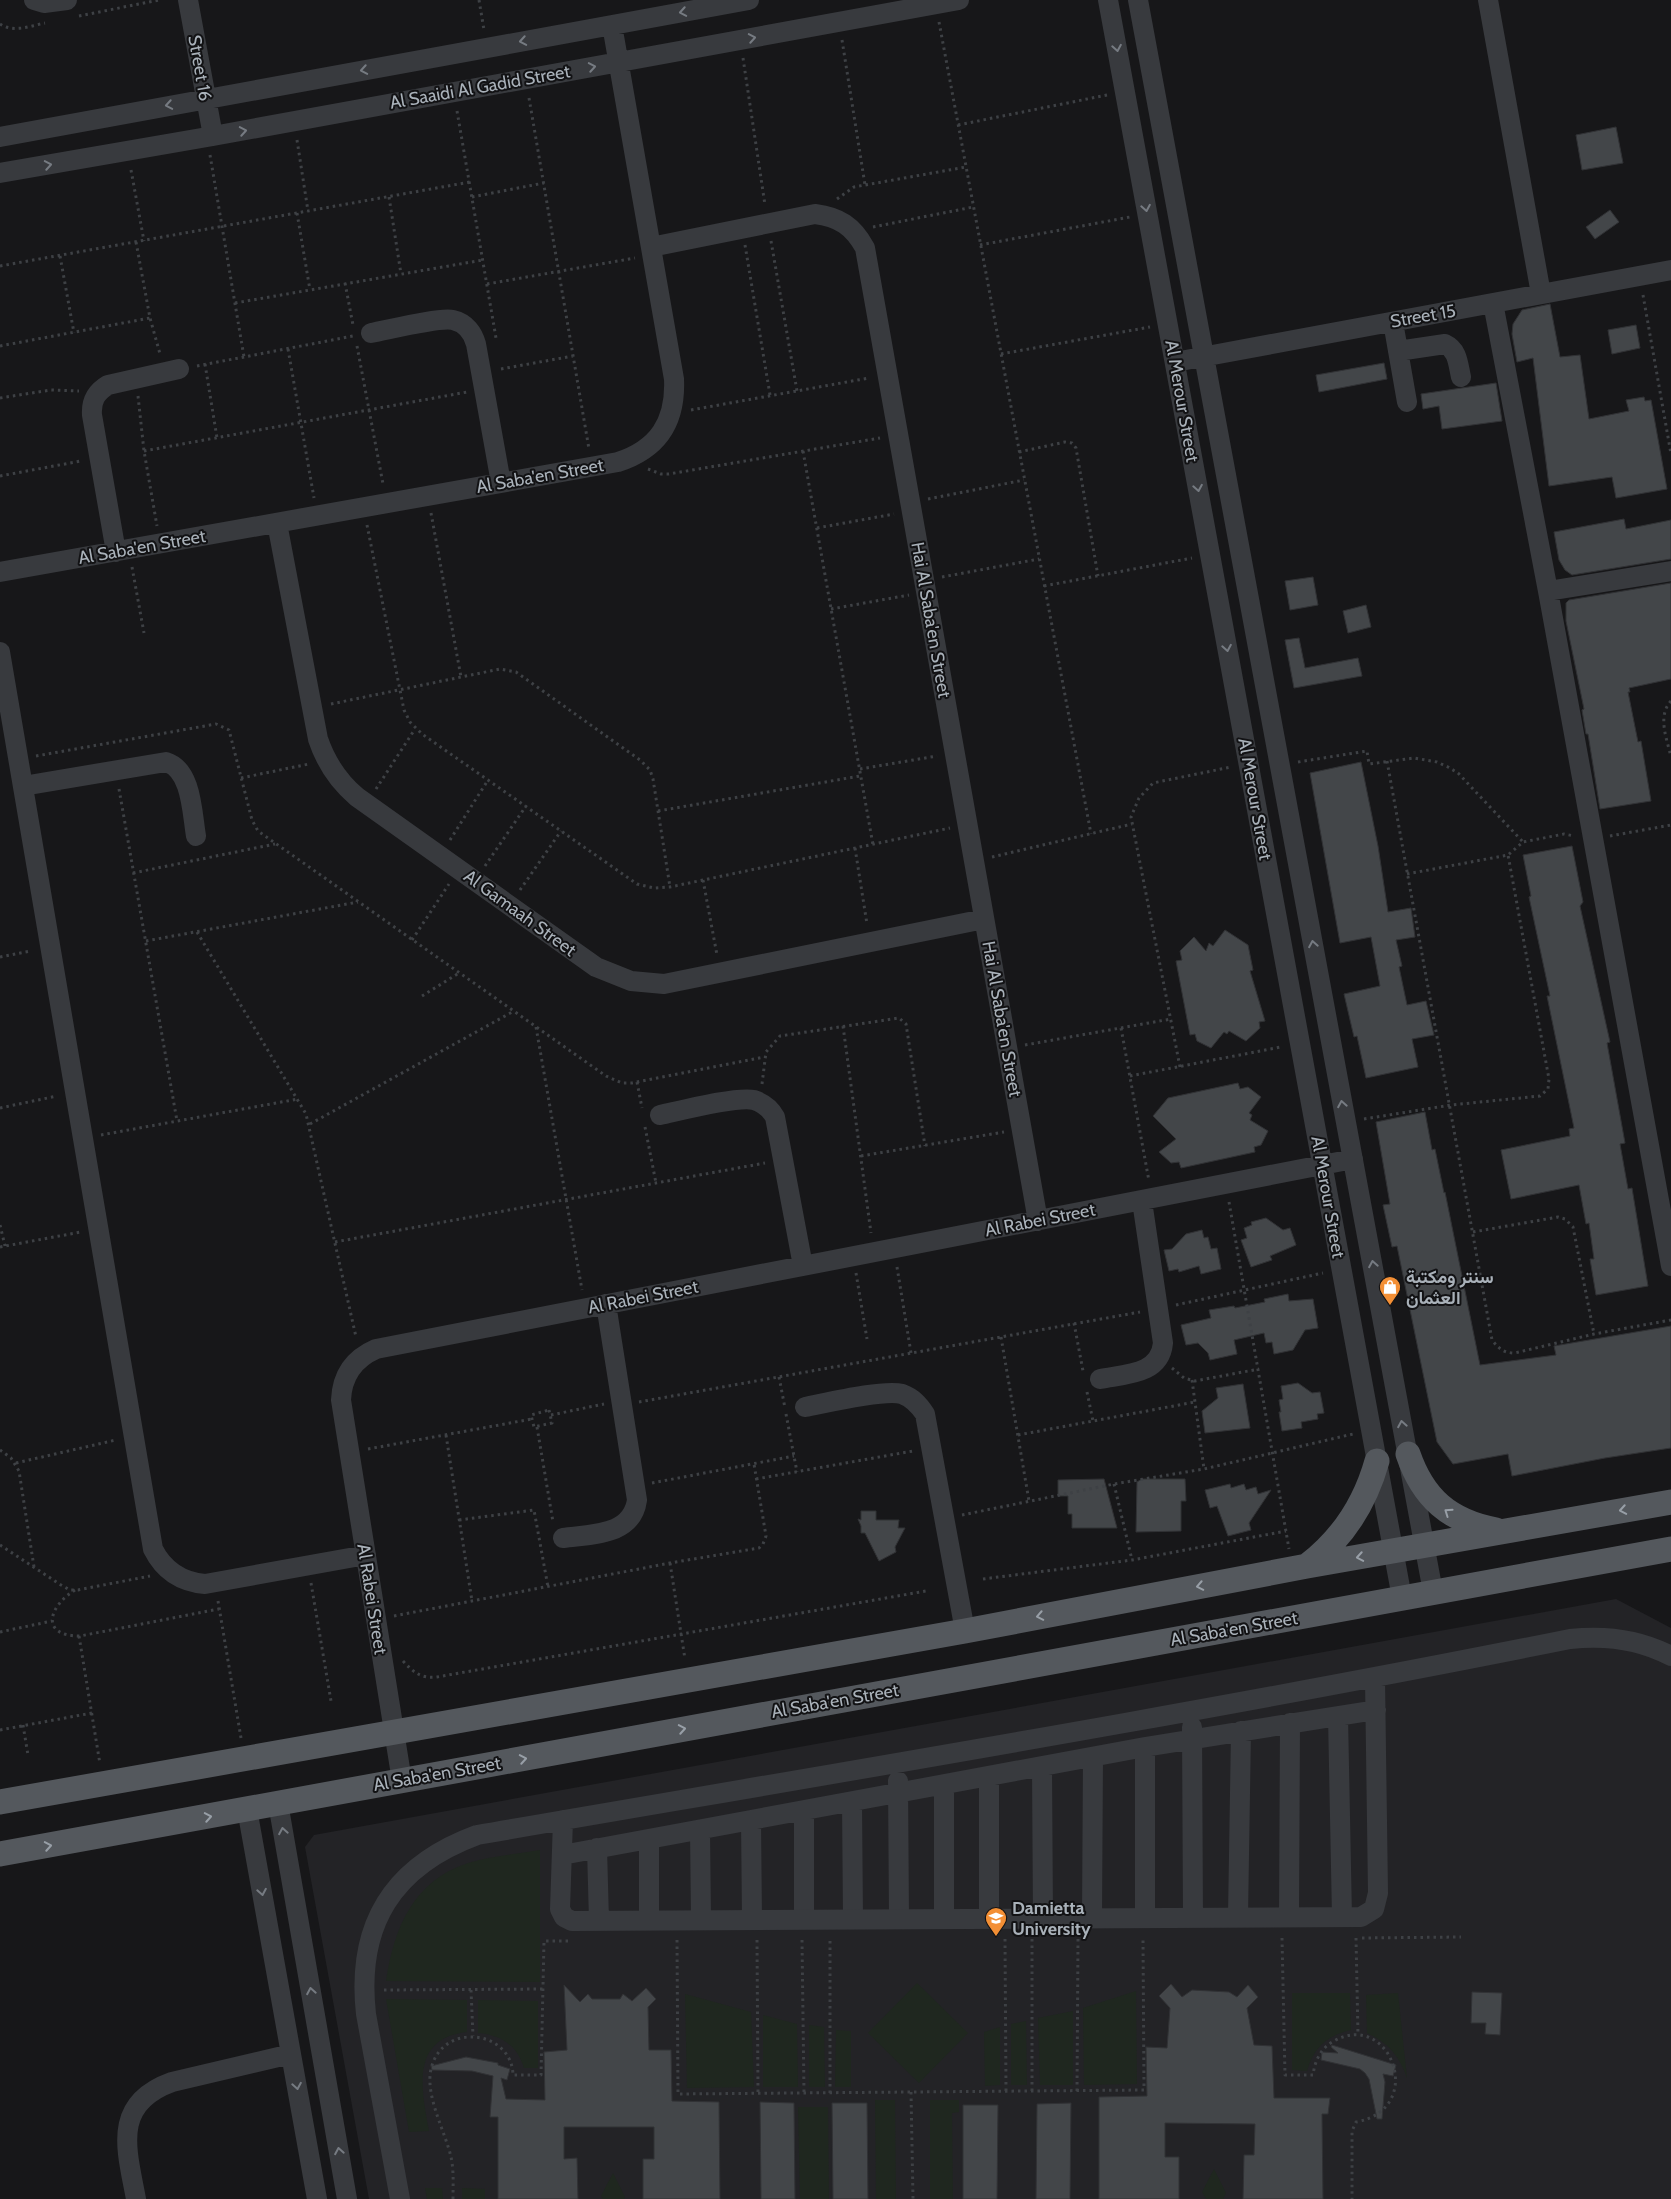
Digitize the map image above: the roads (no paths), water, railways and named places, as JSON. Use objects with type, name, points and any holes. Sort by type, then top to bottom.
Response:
[{"type":"main road","points":[[1408,1454],[1413,1468],[1429,1495],[1452,1515],[1480,1527],[1510,1530]]},
{"type":"main road","points":[[1300,1568],[1331,1546],[1352,1520],[1367,1492],[1377,1461]]},
{"type":"main road","points":[[0,1802],[965,1631],[1425,1545],[1671,1502]]},
{"type":"main road","name":"Al Saba'en Street","points":[[0,1854],[1671,1550]]},
{"type":"street","points":[[34,0],[51,3],[67,0]]},
{"type":"street","name":"Street 16","points":[[188,0],[210,137]]},
{"type":"street","name":"Al Saaidi Al Gadid Street","points":[[0,136],[748,0]]},
{"type":"street","name":"Al Saaidi Al Gadid Street","points":[[0,173],[210,137],[959,0]]},
{"type":"street","name":"Al Merour Street","points":[[1108,0],[1402,1598]]},
{"type":"street","name":"Al Merour Street","points":[[1138,0],[1433,1592]]},
{"type":"street","points":[[1488,0],[1541,294]]},
{"type":"street","name":"Al Saba'en Street","points":[[0,572],[618,462],[636,455],[654,442],[671,413],[675,393],[674,379],[612,25]]},
{"type":"street","name":"Hai Al Saba'en Street","points":[[652,251],[742,228],[815,214],[842,221],[854,231],[865,248],[1038,1220]]},
{"type":"street","name":"Street 15","points":[[1175,362],[1671,270]]},
{"type":"street","points":[[1493,304],[1548,591],[1671,1266]]},
{"type":"street","points":[[363,334],[445,319],[460,322],[466,326],[474,338],[501,483]]},
{"type":"street","points":[[1393,322],[1406,402]]},
{"type":"street","points":[[1398,351],[1445,344],[1455,352],[1461,377]]},
{"type":"street","points":[[122,551],[99,457],[91,408],[96,394],[108,385],[172,371]]},
{"type":"street","name":"Al Gamaah Street","points":[[277,523],[318,739],[326,761],[344,785],[367,803],[596,967],[613,975],[639,982],[664,984],[984,919]]},
{"type":"street","points":[[1548,591],[1671,571]]},
{"type":"street","points":[[0,652],[153,1550],[157,1558],[170,1572],[187,1581],[205,1584],[215,1584],[366,1555]]},
{"type":"street","points":[[23,786],[158,762],[173,764],[179,769],[186,782],[196,836]]},
{"type":"street","points":[[648,1114],[742,1099],[761,1103],[775,1116],[802,1266]]},
{"type":"street","name":"Al Rabei Street","points":[[402,1781],[341,1400],[341,1390],[348,1372],[360,1358],[376,1349],[1353,1159]]},
{"type":"street","points":[[1100,1379],[1143,1370],[1154,1364],[1159,1358],[1163,1343],[1147,1200]]},
{"type":"street","points":[[559,1534],[615,1530],[633,1515],[636,1508],[635,1486],[606,1304]]},
{"type":"street","points":[[805,1407],[883,1394],[908,1396],[920,1407],[925,1414],[965,1631]]},
{"type":"street","points":[[400,2199],[366,2014],[363,1990],[366,1956],[373,1928],[386,1902],[398,1887],[426,1860],[450,1845],[477,1835],[898,1765],[1375,1679],[1570,1639],[1615,1638],[1638,1642],[1671,1656]]},
{"type":"street","points":[[563,1820],[561,1913],[572,1921],[1361,1917],[1369,1914],[1378,1901],[1375,1679]]},
{"type":"street","points":[[562,1855],[1144,1747],[1376,1710]]},
{"type":"street","points":[[1192,1712],[1193,1918]]},
{"type":"street","points":[[1338,1716],[1342,1917]]},
{"type":"street","points":[[1289,1917],[1290,1723]]},
{"type":"street","points":[[1238,1918],[1241,1731]]},
{"type":"street","points":[[1144,1747],[1145,1918]]},
{"type":"street","points":[[1092,1918],[1093,1757]]},
{"type":"street","points":[[898,1765],[899,1920]]},
{"type":"street","points":[[1042,1767],[1043,1919]]},
{"type":"street","points":[[988,1777],[989,1919]]},
{"type":"street","points":[[944,1785],[944,1919]]},
{"type":"street","points":[[852,1802],[853,1920]]},
{"type":"street","points":[[278,1804],[348,2199]]},
{"type":"street","points":[[247,1810],[317,2199]]},
{"type":"street","points":[[804,1811],[804,1920]]},
{"type":"street","points":[[751,1820],[752,1920]]},
{"type":"street","points":[[700,1830],[701,1920]]},
{"type":"street","points":[[649,1839],[649,1920]]},
{"type":"street","points":[[597,1848],[599,1920]]},
{"type":"street","points":[[136,2199],[126,2140],[131,2116],[144,2098],[172,2082],[291,2054]]},
{"type":"place","name":"سنتر ومكتبة العثمان","points":[[1390,1306]]},
{"type":"place","name":"Damietta University","points":[[996,1937]]}]
